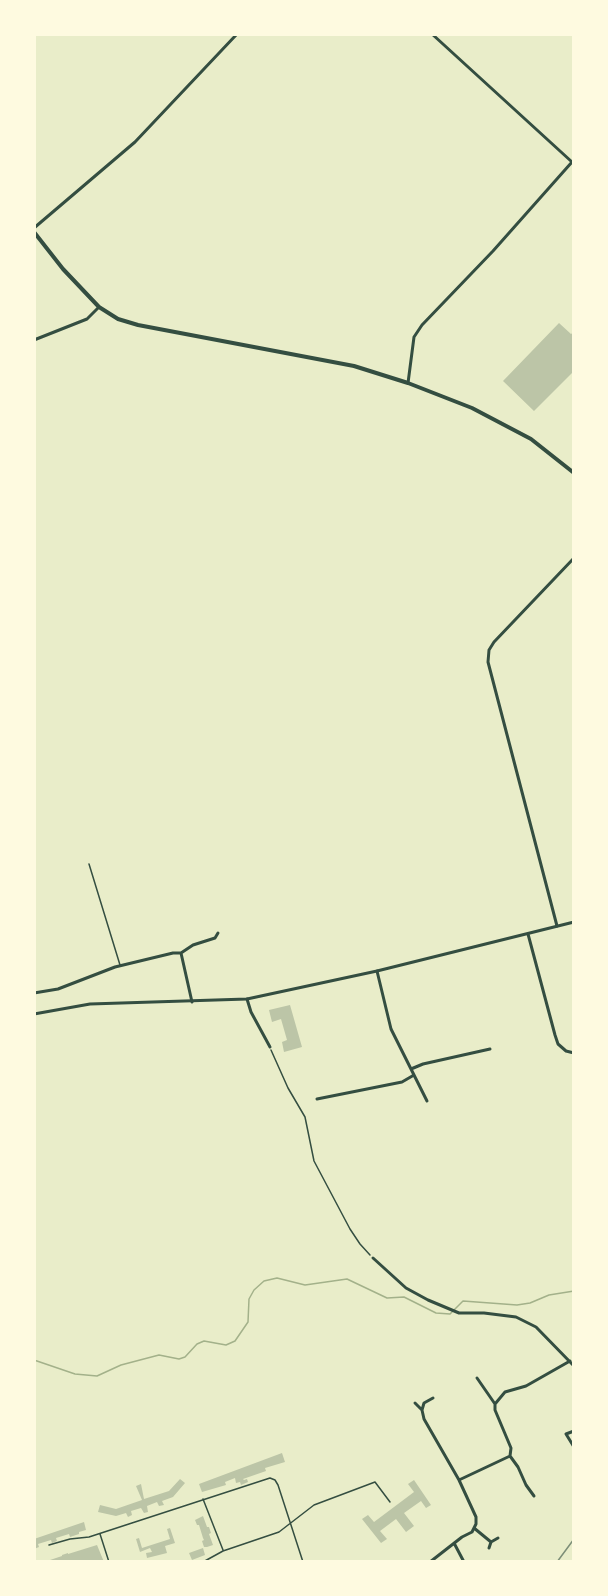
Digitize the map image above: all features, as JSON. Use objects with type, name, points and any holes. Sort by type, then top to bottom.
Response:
[{"type":"main road","points":[[34,230],[63,269],[99,307],[118,319],[138,325],[354,366],[408,383],[472,408],[531,439],[573,473]]},
{"type":"street","points":[[34,230],[135,142],[237,34]]},
{"type":"street","points":[[408,383],[414,337],[422,325],[493,251],[573,161],[432,34]]},
{"type":"street","points":[[34,340],[87,319],[99,307]]},
{"type":"street","points":[[557,926],[488,662],[489,650],[494,642],[573,558]]},
{"type":"street","points":[[34,1014],[90,1004],[247,999],[377,971],[573,922]]},
{"type":"street","points":[[34,993],[58,989],[120,966],[181,953],[193,945],[214,938],[218,933]]},
{"type":"street","points":[[528,934],[558,1044],[566,1051],[573,1053]]},
{"type":"street","points":[[181,953],[192,1002]]},
{"type":"street","points":[[377,971],[391,1029],[427,1101]]},
{"type":"street","points":[[247,999],[251,1012],[270,1047]]},
{"type":"street","points":[[411,1069],[423,1064],[490,1049]]},
{"type":"street","points":[[317,1099],[402,1082],[414,1075]]},
{"type":"street","points":[[373,1258],[406,1288],[428,1300],[459,1312],[516,1317],[536,1327],[573,1366]]},
{"type":"street","points":[[495,1404],[505,1392],[526,1386],[570,1361]]},
{"type":"street","points":[[477,1378],[495,1404],[495,1410],[511,1448],[510,1456],[534,1496]]},
{"type":"street","points":[[430,1562],[472,1532],[476,1517],[459,1480],[424,1419],[422,1410],[424,1403],[433,1398]]},
{"type":"street","points":[[415,1403],[422,1410]]},
{"type":"street","points":[[573,1431],[566,1434],[573,1447]]},
{"type":"street","points":[[459,1480],[510,1456]]},
{"type":"street","points":[[474,1528],[491,1542]]},
{"type":"street","points":[[489,1548],[491,1542],[498,1538]]},
{"type":"street","points":[[454,1543],[464,1562]]},
{"type":"lane","points":[[88,864],[120,966]]},
{"type":"lane","points":[[49,1545],[99,1533],[270,1478],[276,1480],[303,1562]]},
{"type":"lane","points":[[202,1562],[223,1551],[279,1532],[314,1505],[375,1482],[390,1502]]},
{"type":"lane","points":[[203,1500],[223,1551]]},
{"type":"lane","points":[[99,1533],[109,1562]]},
{"type":"path","points":[[270,1047],[304,1117],[314,1161],[360,1244],[373,1258]]},
{"type":"building","points":[[559,323],[571,334],[574,332],[574,371],[534,411],[503,381]]},
{"type":"building","points":[[290,1005],[302,1047],[284,1052],[282,1042],[287,1040],[281,1019],[272,1022],[269,1010]]},
{"type":"building","points":[[282,1453],[285,1462],[265,1468],[266,1471],[243,1479],[247,1479],[248,1482],[241,1485],[240,1482],[236,1483],[235,1478],[225,1482],[226,1485],[202,1492],[199,1484]]},
{"type":"building","points":[[180,1479],[185,1483],[173,1497],[162,1501],[164,1505],[159,1506],[157,1502],[147,1506],[148,1512],[144,1513],[141,1508],[131,1511],[132,1515],[128,1517],[126,1513],[116,1516],[98,1512],[100,1505],[116,1509],[142,1500],[136,1486],[141,1484],[144,1499],[169,1491]]},
{"type":"building","points":[[414,1480],[431,1505],[426,1508],[421,1501],[404,1513],[414,1526],[406,1532],[396,1519],[380,1531],[387,1539],[381,1543],[362,1519],[368,1515],[374,1522],[414,1492],[408,1484]]},
{"type":"building","points":[[203,1516],[209,1527],[213,1545],[207,1547],[204,1547],[199,1525],[195,1520]]},
{"type":"building","points":[[84,1522],[86,1530],[79,1534],[70,1537],[69,1534],[56,1538],[57,1541],[52,1543],[51,1540],[38,1544],[39,1547],[34,1549],[34,1539]]},
{"type":"building","points":[[170,1528],[175,1543],[165,1546],[167,1553],[147,1558],[146,1553],[152,1552],[150,1548],[140,1552],[136,1539],[139,1538],[142,1548],[170,1539],[167,1529]]},
{"type":"building","points":[[97,1545],[104,1562],[44,1562],[68,1553]]},
{"type":"building","points":[[203,1548],[205,1555],[192,1560],[189,1553]]},
{"type":"waterway","points":[[34,1360],[75,1374],[97,1376],[121,1365],[159,1355],[179,1359],[185,1357],[197,1344],[204,1341],[226,1345],[235,1341],[248,1322],[249,1299],[254,1290],[264,1281],[277,1278],[305,1285],[347,1279],[387,1298],[404,1297],[436,1313],[450,1314],[463,1301],[517,1305],[530,1303],[549,1295],[574,1291]]},
{"type":"railway","points":[[557,1562],[574,1539]]}]
